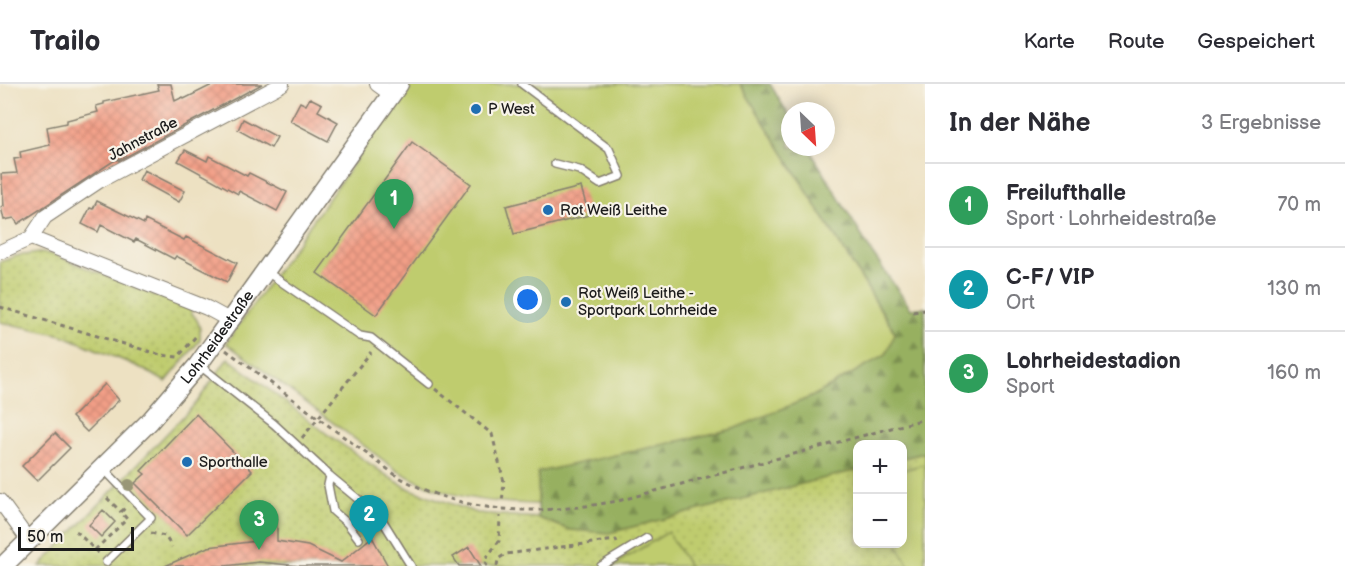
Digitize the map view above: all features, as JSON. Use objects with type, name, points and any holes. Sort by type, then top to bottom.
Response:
[{"type":"street","name":"Jahnstraße","points":[[0,252],[31,238],[45,217],[99,182],[282,84]]},
{"type":"street","name":"Lohrheidestraße","points":[[3,566],[150,421],[198,365],[266,272],[389,88]]},
{"type":"street","points":[[31,238],[207,308],[231,321]]},
{"type":"street","points":[[0,501],[29,541]]},
{"type":"lane","points":[[522,84],[609,149],[621,176],[600,184],[579,170],[555,164]]},
{"type":"lane","points":[[266,272],[360,336],[371,338],[429,384]]},
{"type":"lane","points":[[198,365],[297,445],[381,518],[411,566]]},
{"type":"lane","points":[[103,468],[151,518],[106,562]]},
{"type":"lane","points":[[330,476],[328,485],[333,511],[347,523],[359,539]]},
{"type":"lane","points":[[601,566],[646,538]]},
{"type":"path","points":[[0,307],[160,355],[178,357],[198,334],[215,343]]},
{"type":"path","points":[[913,312],[925,310]]},
{"type":"path","points":[[297,445],[378,343]]},
{"type":"path","points":[[240,361],[397,476],[414,486],[477,507],[533,511],[575,508],[618,501],[925,419]]},
{"type":"path","points":[[429,384],[492,434],[504,482],[502,503]]},
{"type":"path","points":[[95,550],[127,519],[107,498]]},
{"type":"path","points":[[121,512],[134,500]]},
{"type":"path","points":[[487,566],[484,561],[499,541],[500,516]]},
{"type":"path","points":[[76,531],[85,541]]},
{"type":"path","points":[[497,566],[498,559],[506,554],[526,551],[616,540],[618,548]]},
{"type":"green space","name":"Rot Weiß Leithe - Sportpark Lohrheide","points":[[410,84],[740,84],[781,150],[781,156],[785,156],[895,333],[886,354],[813,396],[733,429],[538,472],[538,504],[465,497],[415,480],[398,471],[226,343]]},
{"type":"green space","points":[[740,84],[770,84],[781,102],[781,150]]},
{"type":"green space","points":[[785,156],[813,156],[872,253],[911,309],[925,307],[925,453],[907,457],[907,440],[853,440],[853,471],[609,533],[570,530],[538,518],[538,472],[733,429],[813,396],[886,354],[895,332]]},
{"type":"green space","points":[[52,254],[192,310],[191,313],[199,325],[200,340],[166,382],[139,367],[62,335],[0,322],[0,262],[16,256]]},
{"type":"green space","points":[[228,358],[327,434],[410,489],[477,513],[538,518],[570,530],[609,533],[853,471],[853,548],[907,548],[907,457],[925,453],[925,566],[40,566],[197,402]]},
{"type":"green space","points":[[925,464],[925,566],[909,566],[899,548],[907,548],[907,469]]},
{"type":"green space","points":[[668,532],[689,566],[612,566]]},
{"type":"building","points":[[157,84],[171,84],[175,101],[214,84],[262,84],[118,161],[120,158],[115,160],[18,224],[14,218],[4,220],[1,207],[4,206],[1,174],[17,173],[14,159],[21,158],[20,152],[50,145],[47,127],[67,123],[67,120],[98,112],[96,106],[104,102],[159,90]]},
{"type":"building","points":[[310,98],[322,104],[318,111],[338,122],[328,141],[290,121],[300,102],[306,105]]},
{"type":"building","points":[[243,119],[277,137],[271,148],[238,130]]},
{"type":"building","points":[[412,142],[471,184],[376,315],[317,273]]},
{"type":"building","points":[[185,150],[207,161],[209,156],[247,176],[249,173],[287,192],[277,211],[239,191],[238,194],[178,161]]},
{"type":"building","points":[[144,170],[185,191],[179,202],[139,180]]},
{"type":"building","name":"Rot Weiß Leithe","points":[[581,187],[589,215],[514,234],[506,206]]},
{"type":"building","points":[[97,201],[144,224],[145,220],[184,240],[186,237],[237,263],[227,282],[176,256],[174,259],[136,239],[134,242],[101,225],[98,232],[82,224],[90,208],[93,209]]},
{"type":"building","points":[[105,384],[119,400],[87,432],[72,417]]},
{"type":"building","name":"Sporthalle","points":[[196,414],[252,471],[187,535],[135,483],[145,474],[141,471]]},
{"type":"building","points":[[55,433],[70,448],[37,481],[22,466]]},
{"type":"building","points":[[103,510],[115,522],[101,537],[89,525]]},
{"type":"building","points":[[257,514],[277,514],[277,541],[308,546],[341,562],[372,537],[388,566],[300,566],[259,562],[225,566],[165,566],[208,547],[257,541]]},
{"type":"building","points":[[469,547],[481,566],[459,566],[453,557]]},
{"type":"place","name":"P West","points":[[476,109]]},
{"type":"place","name":"Rot Weiß Leithe","points":[[548,210]]},
{"type":"place","name":"Freilufthalle","points":[[394,229]]},
{"type":"place","name":"Rot Weiß Leithe - Sportpark Lohrheide","points":[[566,302]]},
{"type":"place","name":"Sporthalle","points":[[187,462]]},
{"type":"place","name":"C-F/ VIP","points":[[369,545]]},
{"type":"place","name":"Lohrheidestadion","points":[[259,550]]}]
